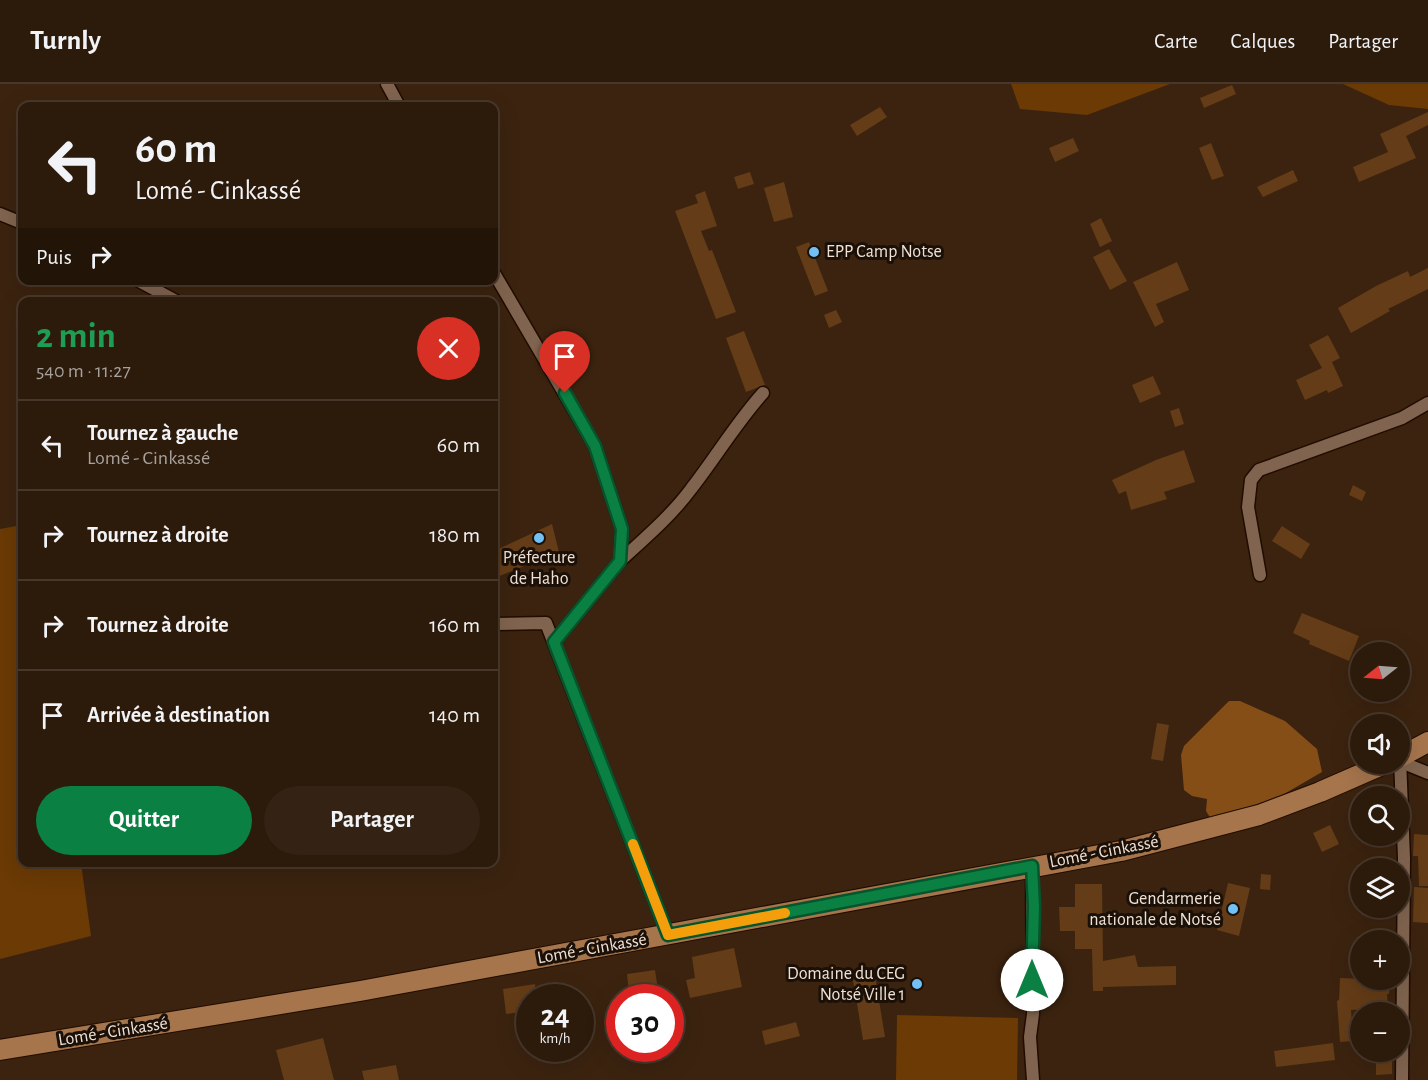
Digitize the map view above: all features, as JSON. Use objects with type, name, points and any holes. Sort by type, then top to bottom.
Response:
[{"type":"highway","name":"Lomé - Cinkassé","points":[[1410,752],[1428,742]]},
{"type":"highway","name":"Lomé - Cinkassé","points":[[0,1050],[360,991],[1121,850],[1259,815],[1363,774]]},
{"type":"street","points":[[387,84],[397,102]]},
{"type":"street","points":[[0,214],[18,221]]},
{"type":"street","points":[[498,280],[595,446],[622,529],[620,561]]},
{"type":"street","points":[[146,285],[169,297]]},
{"type":"street","points":[[554,642],[620,561],[655,529],[691,490],[763,393]]},
{"type":"street","points":[[1260,575],[1248,507],[1251,480],[1259,471],[1402,417],[1428,403]]},
{"type":"street","points":[[498,624],[546,623],[668,935]]},
{"type":"street","points":[[1410,766],[1428,773]]},
{"type":"street","points":[[1397,774],[1404,858],[1402,1080]]},
{"type":"street","points":[[1032,866],[1033,1014],[1030,1037],[1033,1080]]},
{"type":"shaded area","points":[[1011,84],[1170,84],[1087,115],[1020,109]]},
{"type":"shaded area","points":[[1343,84],[1428,84],[1428,109],[1389,105]]},
{"type":"shaded area","points":[[18,526],[18,867],[82,867],[91,936],[0,959],[0,529]]},
{"type":"shaded area","points":[[1229,701],[1240,701],[1285,721],[1317,749],[1322,772],[1279,797],[1211,819],[1206,811],[1207,799],[1192,796],[1184,790],[1181,755],[1184,746]]},
{"type":"shaded area","points":[[897,1015],[1018,1018],[1017,1080],[896,1080]]},
{"type":"building","points":[[1232,85],[1236,94],[1204,108],[1200,98]]},
{"type":"building","points":[[880,107],[887,117],[857,136],[850,125]]},
{"type":"building","points":[[1428,112],[1428,125],[1406,136],[1416,158],[1359,182],[1353,167],[1388,152],[1380,134]]},
{"type":"building","points":[[1073,138],[1079,151],[1055,162],[1049,148]]},
{"type":"building","points":[[1211,143],[1224,176],[1212,180],[1199,148]]},
{"type":"building","points":[[1293,170],[1298,181],[1263,197],[1257,187]]},
{"type":"building","points":[[750,172],[754,184],[738,189],[734,177]]},
{"type":"building","points":[[784,182],[793,217],[774,222],[764,188]]},
{"type":"building","points":[[705,191],[717,226],[701,231],[709,251],[712,250],[736,312],[716,319],[675,211],[698,203],[695,195]]},
{"type":"building","points":[[1101,218],[1112,241],[1100,247],[1090,224]]},
{"type":"building","points":[[809,242],[828,291],[815,296],[796,247]]},
{"type":"building","points":[[1109,249],[1127,281],[1110,290],[1093,257]]},
{"type":"building","points":[[1177,262],[1189,290],[1156,304],[1164,322],[1155,327],[1133,282]]},
{"type":"building","points":[[1428,268],[1428,289],[1388,309],[1390,311],[1351,333],[1338,308],[1408,271],[1410,277]]},
{"type":"building","points":[[836,310],[842,322],[829,328],[824,315]]},
{"type":"building","points":[[744,331],[765,385],[746,392],[726,338]]},
{"type":"building","points":[[1328,335],[1340,358],[1332,362],[1343,386],[1305,400],[1296,380],[1322,368],[1309,345]]},
{"type":"building","points":[[1153,376],[1161,394],[1140,403],[1132,385]]},
{"type":"building","points":[[1179,408],[1184,424],[1175,427],[1170,411]]},
{"type":"building","points":[[1184,450],[1195,482],[1164,492],[1167,499],[1131,510],[1126,491],[1119,494],[1112,480]]},
{"type":"building","points":[[1353,485],[1366,492],[1362,501],[1349,495]]},
{"type":"building","name":"Préfecture de Haho","points":[[552,524],[559,552],[498,577],[498,549]]},
{"type":"building","points":[[1282,526],[1310,544],[1301,559],[1272,541]]},
{"type":"building","points":[[1302,613],[1359,636],[1357,642],[1350,642],[1349,661],[1309,644],[1310,641],[1293,633]]},
{"type":"building","points":[[1157,723],[1169,725],[1163,761],[1151,759]]},
{"type":"building","points":[[1330,825],[1339,844],[1322,852],[1313,833]]},
{"type":"building","points":[[1414,834],[1428,835],[1428,886],[1419,886],[1418,856],[1413,856]]},
{"type":"building","points":[[1261,874],[1271,875],[1270,890],[1260,889]]},
{"type":"building","name":"Gendarmerie nationale de Notsé","points":[[1228,883],[1250,888],[1239,936],[1217,930]]},
{"type":"building","points":[[1075,884],[1102,884],[1103,961],[1135,955],[1138,967],[1176,966],[1176,985],[1103,987],[1103,991],[1093,991],[1092,949],[1075,949],[1075,931],[1060,931],[1059,907],[1075,907]]},
{"type":"building","points":[[1414,887],[1428,888],[1428,923],[1413,922]]},
{"type":"building","points":[[734,948],[742,987],[690,998],[686,980],[695,978],[692,957]]},
{"type":"building","points":[[655,970],[657,984],[628,984],[627,974]]},
{"type":"building","points":[[874,970],[885,1037],[863,1040],[852,974]]},
{"type":"building","points":[[1340,978],[1350,978],[1350,990],[1389,990],[1388,1002],[1350,1002],[1350,1041],[1340,1042],[1337,1001],[1339,1000]]},
{"type":"building","points":[[516,987],[516,1013],[506,1014],[503,989]]},
{"type":"building","points":[[796,1022],[800,1036],[765,1045],[762,1031]]},
{"type":"building","points":[[323,1038],[334,1080],[284,1080],[276,1050]]},
{"type":"building","points":[[1333,1043],[1335,1060],[1276,1067],[1274,1051]]},
{"type":"building","points":[[1376,1062],[1392,1062],[1392,1074],[1376,1075]]},
{"type":"building","points":[[396,1065],[399,1080],[364,1080],[362,1071]]},
{"type":"slow traffic","points":[[633,844],[668,935],[785,913]]},
{"type":"place","name":"EPP Camp Notse","points":[[814,252]]},
{"type":"place","name":"Préfecture de Haho","points":[[539,538]]},
{"type":"place","name":"Gendarmerie nationale de Notsé","points":[[1233,909]]},
{"type":"place","name":"Domaine du CEG Notsé Ville 1","points":[[917,984]]},
{"type":"route","points":[[565,393],[595,446],[622,529],[620,561],[554,642],[668,935],[1032,866],[1034,906],[1032,980]]}]
